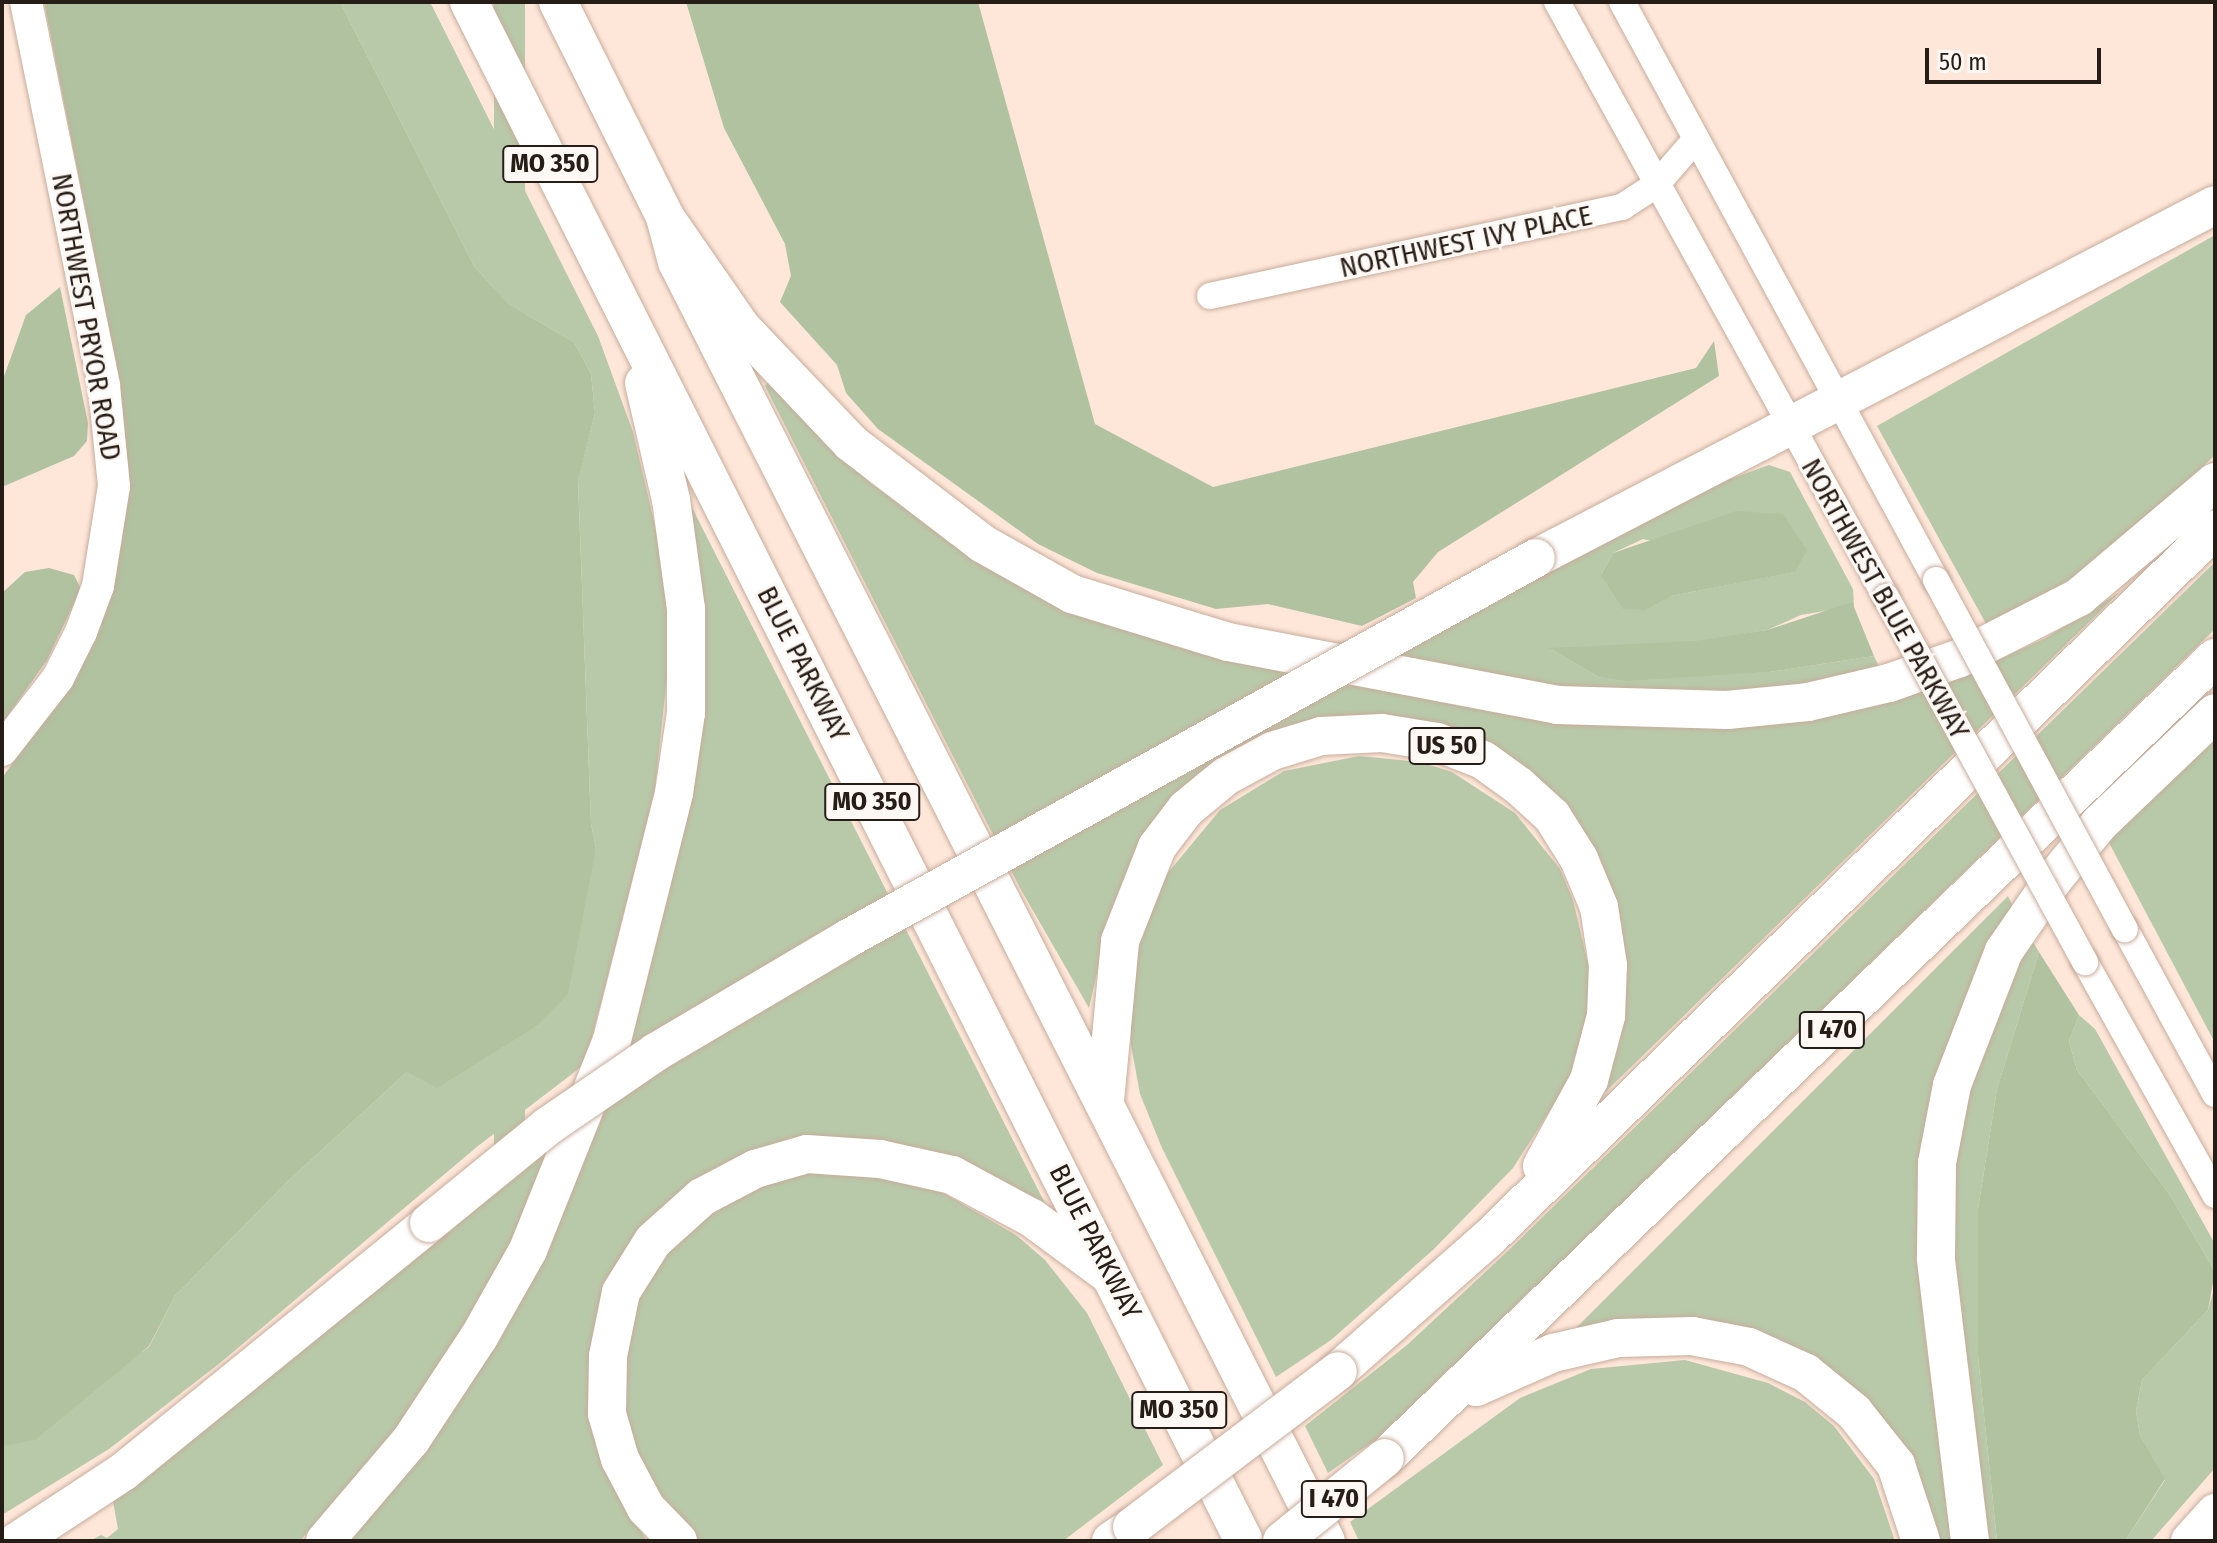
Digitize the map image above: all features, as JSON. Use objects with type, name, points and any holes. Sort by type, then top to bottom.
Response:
[{"type":"highway","name":"BLUE PARKWAY","points":[[469,2],[1244,1541]]},
{"type":"highway","name":"MO 350","points":[[558,2],[665,217],[677,262],[1105,1101]]},
{"type":"highway","points":[[18,1541],[123,1472],[548,1126],[669,1044],[847,939],[1536,558],[1838,398],[2215,205]]},
{"type":"highway","points":[[665,217],[742,328],[851,443],[983,544],[1072,594],[1228,642],[1557,705],[1727,710],[1808,702],[1889,683],[1960,658],[2079,597],[2215,482]]},
{"type":"highway","points":[[325,1541],[411,1440],[528,1250],[612,1040],[642,926],[674,793],[686,713],[686,609],[671,500],[631,325]]},
{"type":"highway","points":[[1122,1534],[1338,1371],[1490,1237],[2215,529]]},
{"type":"highway","name":"I 470","points":[[1282,1541],[1385,1458],[1449,1401],[2215,658]]},
{"type":"highway","points":[[1970,1541],[1936,1258],[1937,1163],[1952,1085],[2004,951],[2053,880],[2100,823],[2215,713]]},
{"type":"highway","name":"US 50","points":[[1105,1101],[1120,941],[1157,847],[1186,809],[1226,776],[1272,751],[1321,736],[1382,733],[1437,742],[1483,760],[1552,816],[1579,859],[1599,907],[1608,965],[1606,1016],[1589,1080],[1564,1134],[1490,1237]]},
{"type":"highway","points":[[1105,1101],[1326,1541]]},
{"type":"highway","points":[[678,1541],[646,1508],[620,1459],[607,1414],[608,1356],[621,1292],[653,1241],[702,1197],[755,1169],[807,1154],[880,1159],[952,1175],[1032,1218],[1113,1278]]},
{"type":"highway","points":[[1449,1401],[1553,1353],[1618,1338],[1692,1336],[1749,1347],[1806,1373],[1854,1412],[1896,1465],[1921,1541]]},
{"type":"highway","points":[[2,1535],[72,1505]]},
{"type":"highway","points":[[2190,1541],[2215,1513]]},
{"type":"main road","name":"NORTHWEST PRYOR ROAD","points":[[2,750],[58,678],[81,632],[98,586],[114,486],[104,385],[26,2]]},
{"type":"street","name":"NORTHWEST BLUE PARKWAY","points":[[1557,2],[1787,425],[1886,597],[2215,1195]]},
{"type":"street","name":"NORTHWEST BLUE PARKWAY","points":[[1622,2],[2215,1094]]},
{"type":"street","name":"NORTHWEST IVY PLACE","points":[[1210,296],[1577,220],[1622,207],[1656,185],[1696,139]]},
{"type":"green space","points":[[44,2],[340,2],[474,266],[508,304],[574,342],[591,374],[595,413],[578,481],[591,824],[596,848],[568,994],[538,1025],[437,1088],[407,1072],[290,1179],[175,1296],[149,1346],[35,1440],[2,1446],[2,778],[67,687],[93,638],[114,354]]},
{"type":"green space","points":[[340,2],[430,2],[598,336],[633,432],[665,568],[669,658],[654,798],[585,1064],[478,1146],[220,1363],[109,1449],[2,1515],[2,1446],[149,1347],[175,1296],[290,1179],[407,1072],[508,1041],[538,1025],[596,848],[591,824],[578,480],[595,413],[591,374],[574,342],[508,304],[474,266]]},
{"type":"green space","points":[[494,2],[525,2],[525,1541],[494,1541]]},
{"type":"green space","points":[[686,2],[978,2],[1095,424],[1213,487],[1696,368],[1714,341],[1719,376],[1438,552],[1413,582],[1416,598],[1362,626],[1268,604],[1216,609],[1097,573],[1038,544],[878,429],[846,393],[837,365],[780,302],[791,276],[785,244],[724,128]]},
{"type":"green space","points":[[2215,235],[2215,455],[2090,573],[1990,631],[1877,426]]},
{"type":"green space","points":[[60,287],[88,423],[87,441],[74,456],[2,487],[2,382],[26,315]]},
{"type":"green space","points":[[768,382],[870,483],[990,568],[1492,708],[1956,678],[2044,639],[2120,592],[1594,1103],[1619,1036],[1557,805],[1332,723],[1138,851],[1111,913],[1089,1008],[1020,888],[765,386]]},
{"type":"green space","points":[[1769,465],[1790,472],[1853,589],[1854,606],[1801,615],[1767,630],[1694,642],[1551,649],[1597,676],[1769,672],[1874,656],[1882,673],[1799,691],[1639,702],[1382,661],[1697,491]],"holes":[[[1643,539],[1794,572],[1671,596],[1601,575],[1613,553]]]},
{"type":"green space","points":[[683,490],[1056,1225],[968,1174],[728,1167],[592,1347],[589,1416],[604,1468],[647,1541],[338,1541],[499,1323],[684,776]]},
{"type":"green space","points":[[1736,511],[1783,514],[1807,550],[1795,572],[1671,596],[1645,610],[1623,609],[1601,575],[1613,553]]},
{"type":"green space","points":[[2215,562],[2215,629],[1385,1433],[1328,1473],[1305,1426],[1407,1345],[1510,1249]]},
{"type":"green space","points":[[49,568],[74,575],[81,589],[47,660],[2,724],[2,593],[25,572]]},
{"type":"green space","points":[[1852,602],[1874,656],[1769,672],[1625,681],[1597,676],[1549,648],[1694,641],[1767,630]]},
{"type":"green space","points":[[2215,735],[2215,1043],[2107,839]]},
{"type":"green space","points":[[1359,756],[1420,762],[1452,772],[1515,813],[1560,869],[1573,900],[1590,972],[1589,1006],[1575,1072],[1513,1168],[1434,1249],[1331,1340],[1276,1377],[1162,1148],[1140,1094],[1131,1045],[1129,964],[1162,880],[1220,810],[1284,771]]},
{"type":"green space","points":[[2008,896],[2014,908],[1918,1194],[1924,1326],[1952,1541],[1930,1541],[1822,1375],[1577,1327]]},
{"type":"green space","points":[[2032,940],[2039,952],[1997,1089],[1978,1209],[1978,1356],[1997,1541],[1979,1541],[1953,1296],[1957,1129],[2002,989]]},
{"type":"green space","points":[[2039,952],[2079,1015],[2069,1041],[2077,1070],[2170,1195],[2215,1272],[2208,1310],[2142,1380],[2136,1411],[2140,1435],[2165,1479],[2125,1541],[1997,1541],[1978,1356],[1978,1209],[1997,1089]]},
{"type":"green space","points":[[2079,1015],[2095,1029],[2215,1244],[2215,1272],[2170,1195],[2077,1070],[2069,1041]]},
{"type":"green space","points":[[559,1131],[535,1195],[469,1325],[384,1445],[300,1541],[90,1541],[101,1535],[107,1538],[118,1529],[112,1496]]},
{"type":"green space","points":[[832,1171],[909,1182],[945,1194],[1016,1235],[1045,1260],[1087,1313],[1163,1465],[1063,1541],[687,1541],[625,1445],[627,1322],[658,1258],[719,1203],[794,1174]]},
{"type":"green space","points":[[2215,1285],[2215,1468],[2151,1541],[2125,1541],[2165,1480],[2140,1435],[2136,1411],[2142,1380],[2208,1310]]},
{"type":"green space","points":[[1685,1360],[1768,1383],[1805,1402],[1834,1426],[1874,1479],[1895,1541],[1359,1541],[1350,1522],[1520,1398],[1591,1369]]}]
